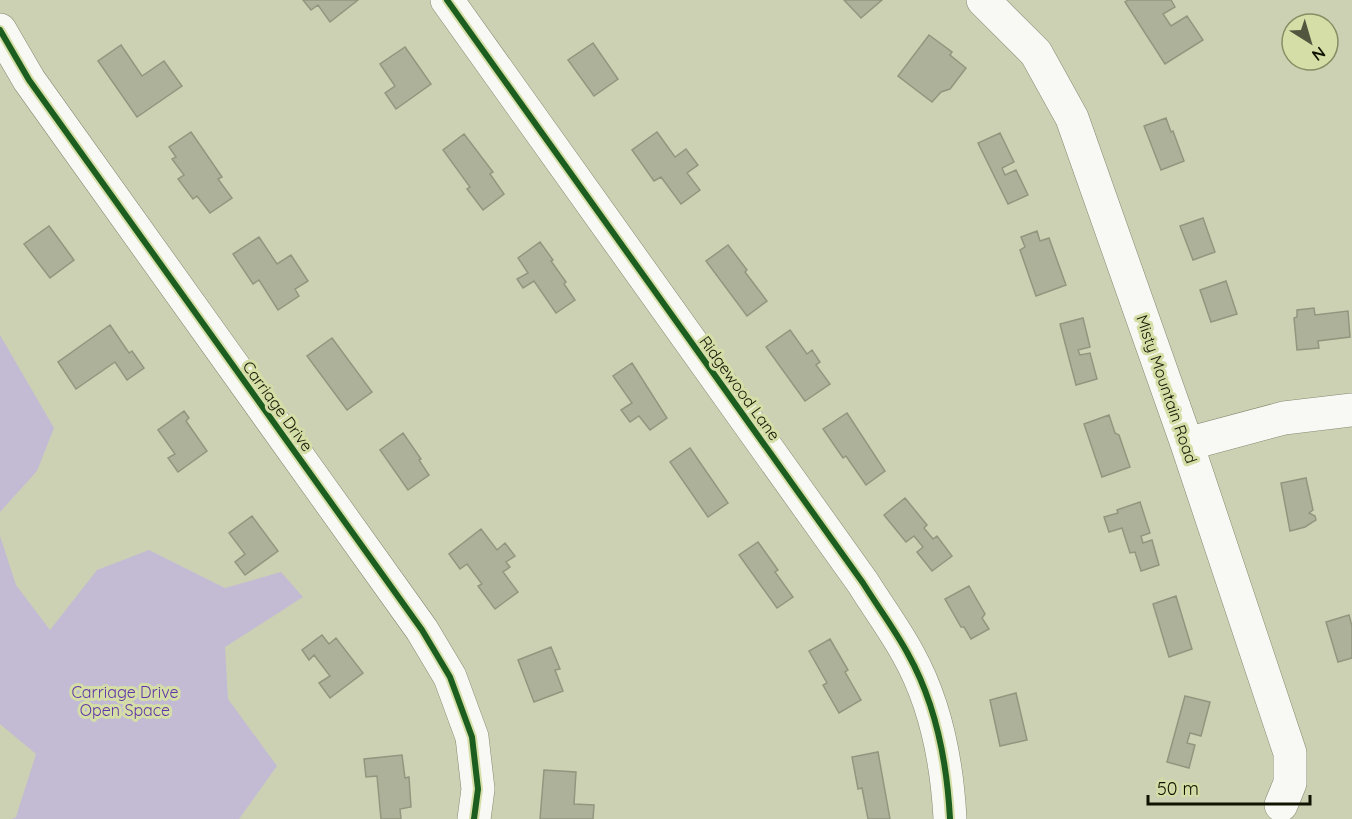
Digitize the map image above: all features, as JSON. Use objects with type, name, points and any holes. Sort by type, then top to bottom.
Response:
[{"type":"street","name":"Ridgewood Lane","points":[[447,0],[863,583],[909,655],[935,716],[948,790],[950,819]]},
{"type":"street","name":"Misty Mountain Road","points":[[983,0],[1036,53],[1072,118],[1187,444],[1290,753],[1290,783],[1281,804]]},
{"type":"street","name":"Carriage Drive","points":[[0,30],[29,80],[422,630],[450,677],[472,737],[478,789],[474,819]]},
{"type":"street","points":[[1187,444],[1284,418],[1352,410]]},
{"type":"green space","points":[[0,335],[54,428],[37,471],[0,512]]},
{"type":"green space","name":"Carriage Drive Open Space","points":[[0,536],[16,585],[50,630],[97,570],[149,550],[225,588],[281,572],[303,597],[225,647],[228,699],[277,766],[239,819],[12,819],[16,817],[36,754],[0,724]]},
{"type":"building","points":[[303,0],[358,0],[330,22],[318,5],[311,10]]},
{"type":"building","points":[[844,0],[882,0],[861,18]]},
{"type":"building","points":[[1128,0],[1171,0],[1175,7],[1163,14],[1171,26],[1187,16],[1203,40],[1165,64],[1125,2]]},
{"type":"building","points":[[929,35],[952,52],[950,55],[966,68],[950,89],[941,92],[932,102],[898,76]]},
{"type":"building","points":[[593,43],[618,79],[594,96],[568,60]]},
{"type":"building","points":[[121,45],[142,76],[164,61],[182,86],[137,117],[98,61]]},
{"type":"building","points":[[405,47],[431,84],[396,109],[385,93],[395,86],[380,64]]},
{"type":"building","points":[[1166,118],[1184,161],[1161,170],[1144,126]]},
{"type":"building","points":[[191,132],[222,177],[218,179],[232,198],[210,213],[197,196],[193,199],[178,179],[184,175],[172,159],[176,157],[169,147]]},
{"type":"building","points":[[657,132],[675,157],[686,149],[698,165],[687,173],[700,190],[681,204],[661,177],[654,181],[632,150]]},
{"type":"building","points":[[1000,133],[1014,162],[1002,168],[1005,175],[1016,170],[1028,195],[1008,204],[978,143]]},
{"type":"building","points":[[464,134],[493,172],[490,174],[504,194],[483,210],[467,189],[470,187],[443,150]]},
{"type":"building","points":[[1203,218],[1215,252],[1193,260],[1180,226]]},
{"type":"building","points":[[49,226],[74,260],[50,278],[24,244]]},
{"type":"building","points":[[1037,231],[1040,241],[1049,238],[1066,285],[1036,296],[1020,250],[1025,247],[1021,237]]},
{"type":"building","points":[[259,237],[277,264],[291,255],[308,281],[295,289],[299,296],[278,310],[259,280],[253,284],[233,254]]},
{"type":"building","points":[[540,242],[553,260],[551,261],[575,300],[556,313],[534,281],[523,288],[517,279],[528,273],[518,258]]},
{"type":"building","points":[[728,245],[767,301],[747,316],[706,261]]},
{"type":"building","points":[[1226,281],[1237,314],[1211,322],[1200,290]]},
{"type":"building","points":[[1314,308],[1315,315],[1348,311],[1350,337],[1318,341],[1319,348],[1297,350],[1294,318],[1297,317],[1297,310]]},
{"type":"building","points":[[1083,318],[1090,347],[1078,350],[1080,355],[1090,353],[1097,379],[1076,385],[1060,324]]},
{"type":"building","points":[[110,325],[129,353],[132,351],[144,368],[127,380],[115,362],[76,389],[58,362]]},
{"type":"building","points":[[790,330],[807,354],[812,350],[820,362],[816,365],[830,384],[805,401],[766,347]]},
{"type":"building","points":[[332,338],[372,392],[347,410],[307,356]]},
{"type":"building","points":[[632,363],[667,418],[650,430],[639,416],[630,422],[621,410],[632,403],[613,376]]},
{"type":"building","points":[[184,411],[189,418],[186,421],[207,451],[178,472],[168,458],[175,454],[158,430]]},
{"type":"building","points":[[847,413],[885,471],[866,485],[823,429]]},
{"type":"building","points":[[1109,415],[1130,467],[1102,477],[1084,424]]},
{"type":"building","points":[[403,433],[429,475],[408,490],[380,450]]},
{"type":"building","points":[[690,448],[728,503],[708,517],[670,462]]},
{"type":"building","points":[[1306,478],[1313,510],[1309,513],[1315,516],[1316,520],[1305,527],[1290,531],[1281,483]]},
{"type":"building","points":[[905,498],[927,525],[924,528],[933,539],[937,536],[952,556],[932,571],[917,552],[923,547],[914,536],[906,542],[884,515]]},
{"type":"building","points":[[1140,502],[1150,533],[1141,536],[1143,543],[1152,540],[1159,565],[1141,571],[1135,552],[1130,553],[1122,528],[1109,532],[1104,517]]},
{"type":"building","points":[[252,516],[278,551],[245,575],[235,562],[245,554],[229,533]]},
{"type":"building","points":[[481,529],[497,550],[505,543],[515,556],[506,562],[510,567],[503,572],[518,592],[495,609],[478,586],[482,584],[467,564],[460,569],[449,554]]},
{"type":"building","points":[[758,542],[778,570],[775,572],[793,597],[777,608],[739,555]]},
{"type":"building","points":[[969,586],[985,614],[982,618],[989,629],[971,639],[964,627],[961,627],[945,599]]},
{"type":"building","points":[[1176,596],[1192,649],[1169,657],[1153,604]]},
{"type":"building","points":[[1349,615],[1352,626],[1352,658],[1338,662],[1326,622]]},
{"type":"building","points":[[322,635],[329,644],[336,638],[363,673],[330,698],[319,683],[330,676],[314,655],[309,660],[302,650]]},
{"type":"building","points":[[830,639],[848,670],[845,672],[861,700],[839,713],[823,685],[827,683],[809,651]]},
{"type":"building","points":[[551,647],[560,669],[555,670],[563,691],[534,702],[518,660]]},
{"type":"building","points":[[1016,693],[1027,740],[1000,746],[990,700]]},
{"type":"building","points":[[1185,696],[1210,702],[1201,736],[1190,733],[1187,743],[1195,745],[1189,768],[1167,762]]},
{"type":"building","points":[[878,752],[890,819],[868,819],[862,788],[858,789],[852,757]]},
{"type":"building","points":[[402,755],[405,778],[409,777],[411,807],[400,809],[401,819],[381,819],[377,776],[366,777],[364,759]]},
{"type":"building","points":[[544,770],[576,772],[574,804],[594,805],[593,819],[540,819]]},
{"type":"cycle path","points":[[447,0],[863,583],[898,636],[918,673],[933,713],[943,755],[950,819]]},
{"type":"cycle path","points":[[0,30],[29,80],[422,630],[450,677],[472,737],[478,789],[474,819]]}]
